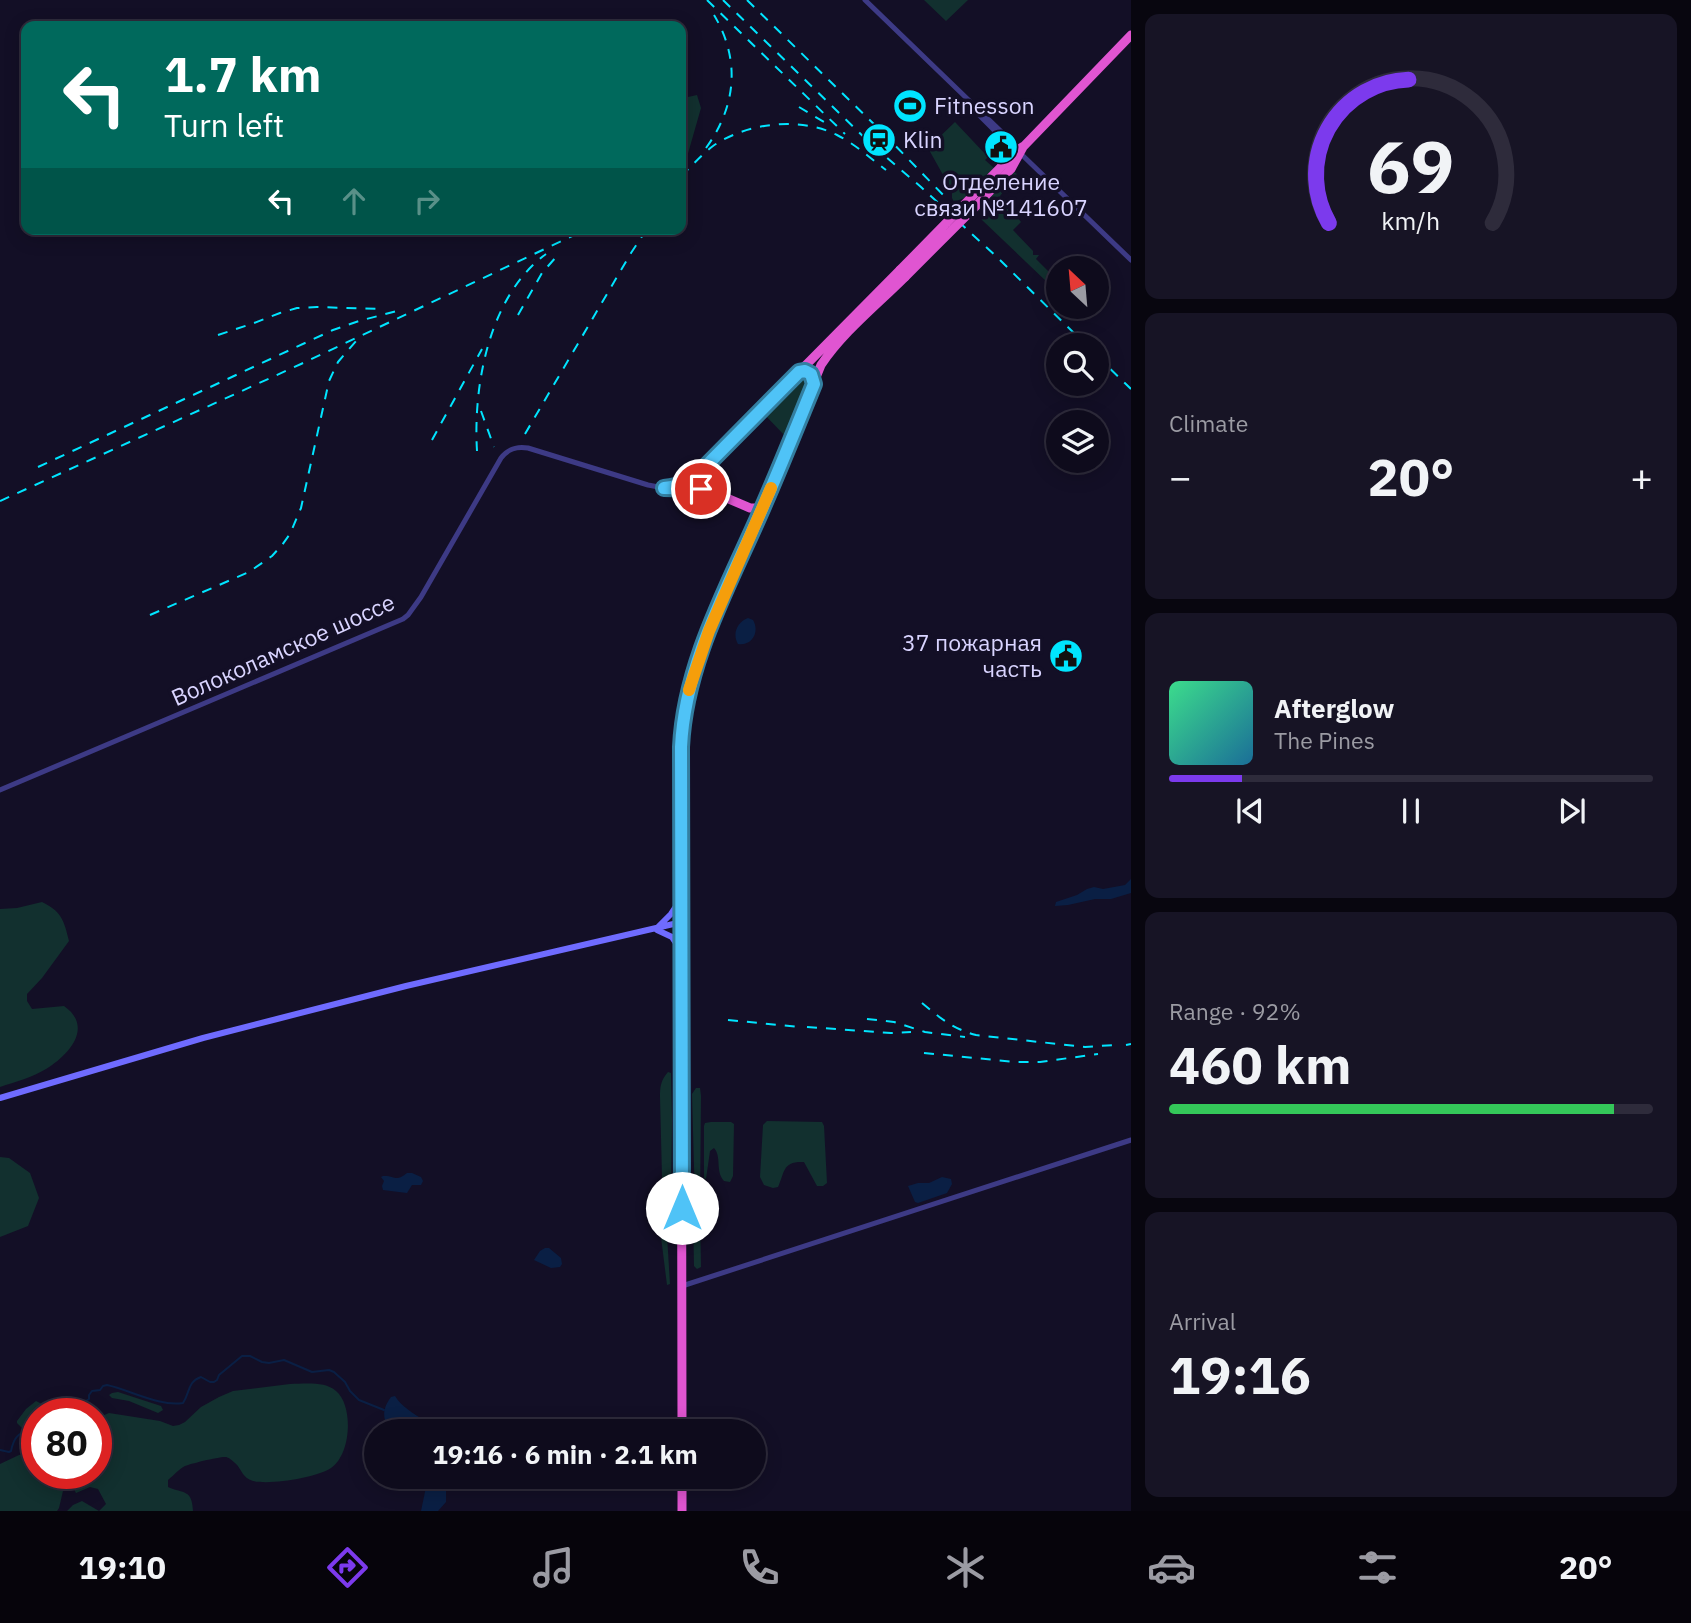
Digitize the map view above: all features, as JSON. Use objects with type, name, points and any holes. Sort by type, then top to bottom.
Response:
[{"type":"highway","points":[[682,1419],[681,747],[684,710],[691,680],[709,631],[821,365],[829,352],[1131,35]]},
{"type":"highway","points":[[765,503],[757,508],[750,508],[710,491],[700,482],[700,475],[847,322],[903,273]]},
{"type":"highway","points":[[799,372],[808,373],[814,384]]},
{"type":"highway","points":[[750,508],[757,521]]},
{"type":"highway","points":[[682,1489],[682,1511]]},
{"type":"main road","points":[[655,929],[671,914],[682,895]]},
{"type":"main road","points":[[0,1098],[277,1019],[682,922]]},
{"type":"main road","points":[[655,929],[672,937],[682,952]]},
{"type":"street","points":[[863,0],[1012,142],[1014,156]]},
{"type":"street","points":[[1014,156],[1029,161]]},
{"type":"street","points":[[1014,156],[1029,161],[1131,260]]},
{"type":"street","name":"Волоколамское шоссе","points":[[0,790],[403,619],[421,597],[501,458],[510,449],[528,448],[664,488],[697,488],[710,491]]},
{"type":"street","points":[[664,488],[685,484],[704,468]]},
{"type":"street","points":[[682,1286],[1131,1140]]},
{"type":"green space","points":[[924,0],[968,0],[946,21]]},
{"type":"green space","points":[[697,95],[701,108],[686,158],[686,98]]},
{"type":"green space","points":[[955,122],[988,157],[985,160],[994,168],[964,198],[954,202],[952,191],[928,148]]},
{"type":"green space","points":[[1014,172],[1017,174],[1000,196],[1021,222],[1013,230],[1033,251],[1033,255],[1039,255],[1036,259],[1046,269],[1046,281],[982,220],[981,211],[976,210]]},
{"type":"green space","points":[[804,375],[808,376],[810,381],[787,438],[763,413]]},
{"type":"green space","points":[[42,902],[61,917],[69,941],[27,994],[27,1001],[32,1009],[64,1006],[73,1014],[78,1031],[70,1048],[55,1063],[0,1087],[0,909]]},
{"type":"green space","points":[[668,1072],[671,1073],[672,1120],[671,1217],[667,1235],[670,1284],[667,1285],[661,1237],[663,1217],[660,1097],[661,1083]]},
{"type":"green space","points":[[696,1088],[700,1088],[701,1096],[700,1205],[697,1207],[692,1094]]},
{"type":"green space","points":[[767,1121],[822,1122],[827,1183],[817,1186],[804,1162],[797,1162],[785,1168],[778,1187],[764,1185],[760,1177],[763,1125]]},
{"type":"green space","points":[[705,1123],[734,1124],[733,1176],[730,1182],[721,1177],[714,1148],[710,1151],[706,1179],[704,1178],[704,1126]]},
{"type":"green space","points":[[0,1157],[9,1158],[30,1173],[39,1198],[28,1226],[0,1237]]},
{"type":"green space","points":[[700,1212],[701,1267],[697,1269],[694,1266],[693,1215]]},
{"type":"green space","points":[[290,1384],[326,1386],[342,1398],[348,1430],[343,1453],[331,1468],[293,1480],[261,1482],[247,1478],[237,1465],[226,1457],[185,1466],[168,1480],[168,1487],[189,1496],[193,1511],[99,1511],[106,1504],[98,1489],[112,1489],[112,1413],[160,1421],[173,1426],[185,1422],[201,1407],[233,1391]]},
{"type":"green space","points":[[118,1392],[161,1406],[163,1410],[158,1413],[129,1401],[112,1398],[109,1395]]},
{"type":"green space","points":[[19,1455],[21,1489],[63,1489],[57,1511],[0,1511],[0,1464]]},
{"type":"green space","points":[[82,1501],[99,1511],[67,1511]]},
{"type":"water","points":[[748,618],[753,620],[755,633],[747,643],[738,644],[735,636],[737,629],[741,622]]},
{"type":"water","points":[[1131,879],[1131,893],[1111,899],[1055,906],[1056,902],[1087,889],[1125,885]]},
{"type":"water","points":[[407,1173],[421,1177],[421,1185],[412,1185],[407,1193],[383,1190],[384,1181],[381,1177],[397,1178]]},
{"type":"water","points":[[942,1177],[951,1179],[952,1184],[947,1193],[915,1202],[908,1186],[929,1183]]},
{"type":"water","points":[[545,1248],[549,1248],[561,1258],[560,1267],[551,1268],[534,1260]]},
{"type":"water","points":[[395,1396],[422,1419],[385,1419],[386,1406],[391,1397]]},
{"type":"water","points":[[426,1489],[446,1489],[446,1502],[438,1511],[421,1511]]},
{"type":"waterway","points":[[89,1398],[92,1391],[107,1385],[165,1403],[183,1403],[196,1379],[201,1377],[214,1382],[242,1356],[250,1356],[269,1363],[284,1360],[312,1372],[334,1372],[359,1400],[384,1410]]},
{"type":"waterway","points":[[0,1450],[11,1451],[17,1436],[21,1433]]},
{"type":"railway","points":[[707,0],[845,134]]},
{"type":"railway","points":[[723,0],[872,145],[999,259],[1074,333]]},
{"type":"railway","points":[[747,0],[948,200]]},
{"type":"railway","points":[[706,148],[724,116],[731,83],[728,49],[714,15]]},
{"type":"railway","points":[[799,107],[824,122]]},
{"type":"railway","points":[[686,171],[709,149],[726,138],[757,127],[790,124],[807,125],[837,135],[886,170]]},
{"type":"railway","points":[[0,501],[301,364],[574,235]]},
{"type":"railway","points":[[525,434],[643,235]]},
{"type":"railway","points":[[477,451],[476,425],[482,371],[498,317],[511,293],[527,272],[546,254]]},
{"type":"railway","points":[[518,315],[542,273],[557,256]]},
{"type":"railway","points":[[218,335],[297,308],[382,309]]},
{"type":"railway","points":[[38,467],[333,330],[397,311]]},
{"type":"railway","points":[[150,615],[249,572],[272,556],[282,545],[301,508],[329,381],[338,362],[356,341]]},
{"type":"railway","points":[[432,440],[482,349]]},
{"type":"railway","points":[[1109,368],[1131,389]]},
{"type":"railway","points":[[481,411],[494,447]]},
{"type":"railway","points":[[922,1003],[954,1026],[976,1035],[1085,1047],[1114,1045]]},
{"type":"railway","points":[[867,1019],[894,1022],[925,1032],[965,1037]]},
{"type":"railway","points":[[728,1020],[800,1027]]},
{"type":"railway","points":[[807,1027],[911,1032]]},
{"type":"railway","points":[[1126,1045],[1131,1044]]},
{"type":"railway","points":[[924,1053],[1015,1062],[1040,1062],[1098,1054]]},
{"type":"slow traffic","points":[[689,690],[709,631],[771,488]]},
{"type":"place","name":"Fitnesson","points":[[910,106]]},
{"type":"place","name":"Klin","points":[[879,140]]},
{"type":"place","name":"Отделение связи №141607","points":[[1001,147]]},
{"type":"place","name":"37 пожарная часть","points":[[1066,656]]},
{"type":"route","points":[[682,1208],[681,747],[684,710],[691,680],[709,631],[814,384],[811,374],[799,372],[688,482],[664,488],[701,489]]}]
